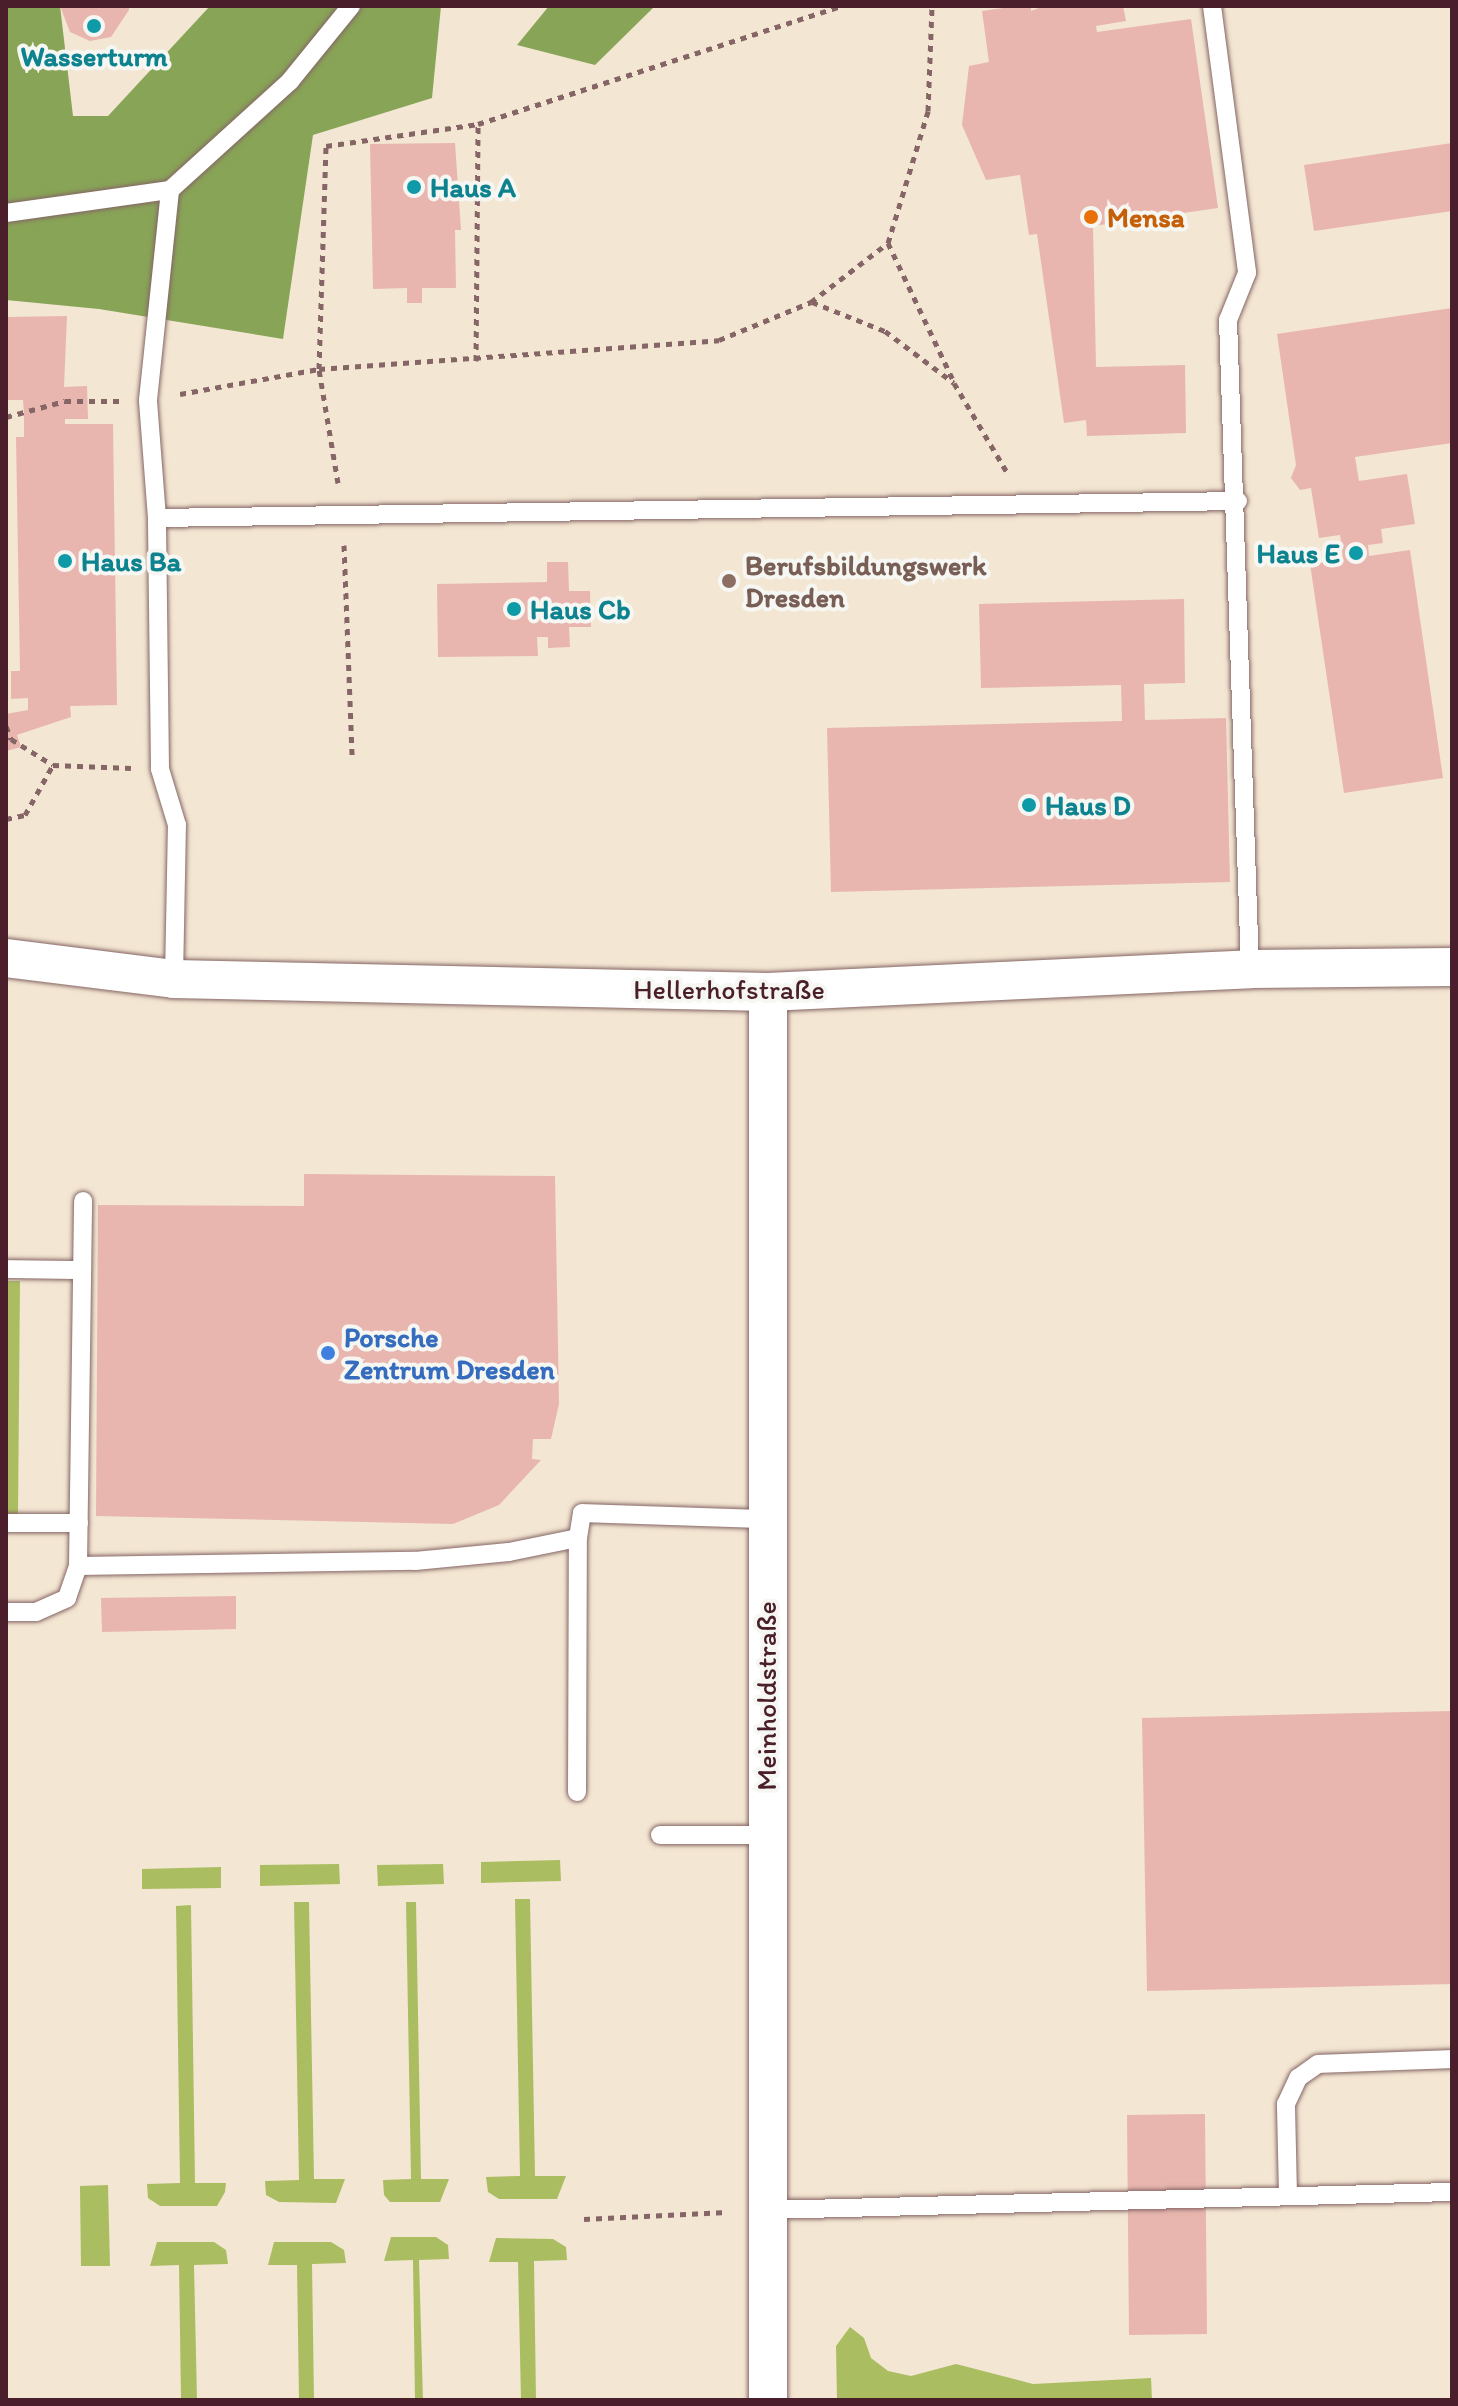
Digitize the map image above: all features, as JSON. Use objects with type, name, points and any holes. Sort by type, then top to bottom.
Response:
[{"type":"street","name":"Hellerhofstraße","points":[[6,958],[174,979],[768,992],[1250,969],[1452,967]]},
{"type":"street","name":"Meinholdstraße","points":[[768,992],[765,1835],[768,2400]]},
{"type":"lane","points":[[6,213],[170,190],[290,81],[351,6]]},
{"type":"lane","points":[[1212,6],[1247,273],[1228,320],[1238,501],[1250,969]]},
{"type":"lane","points":[[170,190],[148,400],[157,518],[160,769],[177,825],[174,979]]},
{"type":"lane","points":[[157,518],[1238,501]]},
{"type":"lane","points":[[6,1612],[36,1612],[67,1598],[78,1566],[83,1201]]},
{"type":"lane","points":[[6,1269],[82,1270]]},
{"type":"lane","points":[[577,1792],[578,1538],[582,1513],[767,1519]]},
{"type":"lane","points":[[6,1523],[79,1523]]},
{"type":"lane","points":[[78,1566],[415,1561],[509,1552],[578,1538]]},
{"type":"lane","points":[[660,1835],[765,1835]]},
{"type":"lane","points":[[1288,2195],[1286,2104],[1298,2078],[1318,2064],[1452,2059]]},
{"type":"lane","points":[[768,2210],[1452,2192]]},
{"type":"path","points":[[352,757],[343,515],[319,369],[326,146],[478,124],[842,6]]},
{"type":"path","points":[[6,417],[65,401],[148,400],[319,369],[476,361],[719,340],[811,302],[888,243],[928,111],[932,6]]},
{"type":"path","points":[[476,361],[478,124]]},
{"type":"path","points":[[888,243],[954,383],[1025,504]]},
{"type":"path","points":[[811,302],[885,331],[954,383]]},
{"type":"path","points":[[6,726],[11,739],[53,765],[160,769]]},
{"type":"path","points":[[6,819],[25,815],[53,765]]},
{"type":"path","points":[[584,2219],[768,2210]]},
{"type":"green space","points":[[6,6],[60,6],[73,116],[108,116],[210,6],[441,6],[432,98],[313,135],[283,339],[99,309],[6,300]]},
{"type":"green space","points":[[549,6],[655,6],[595,65],[517,45]]},
{"type":"green space","points":[[6,1281],[20,1281],[18,1514],[6,1514]]},
{"type":"green space","points":[[560,1860],[561,1881],[481,1883],[481,1862]]},
{"type":"green space","points":[[339,1864],[340,1884],[260,1886],[260,1865]]},
{"type":"green space","points":[[443,1864],[444,1884],[378,1886],[377,1865]]},
{"type":"green space","points":[[221,1867],[221,1888],[142,1889],[142,1869]]},
{"type":"green space","points":[[515,1899],[530,1899],[535,2176],[566,2176],[557,2199],[499,2199],[488,2192],[486,2177],[520,2176]]},
{"type":"green space","points":[[294,1902],[309,1902],[314,2179],[345,2179],[336,2203],[279,2202],[266,2195],[265,2181],[299,2180]]},
{"type":"green space","points":[[406,1902],[416,1902],[421,2179],[449,2179],[440,2202],[390,2202],[384,2195],[383,2180],[411,2179]]},
{"type":"green space","points":[[191,1905],[195,2183],[226,2183],[217,2206],[160,2206],[148,2198],[147,2184],[180,2183],[176,1906]]},
{"type":"green space","points":[[108,2185],[110,2266],[81,2266],[80,2186]]},
{"type":"green space","points":[[391,2237],[436,2237],[448,2245],[449,2259],[419,2260],[423,2400],[415,2400],[413,2260],[384,2261]]},
{"type":"green space","points":[[496,2238],[553,2239],[566,2247],[567,2260],[534,2261],[536,2400],[521,2400],[518,2262],[489,2262]]},
{"type":"green space","points":[[157,2242],[214,2242],[226,2250],[228,2264],[194,2265],[197,2400],[181,2400],[179,2265],[150,2266]]},
{"type":"green space","points":[[274,2242],[331,2242],[344,2250],[346,2263],[312,2264],[314,2400],[299,2400],[297,2265],[268,2265]]},
{"type":"green space","points":[[850,2327],[864,2338],[871,2358],[888,2371],[911,2376],[956,2364],[1033,2384],[1151,2378],[1152,2400],[837,2400],[836,2346]]},
{"type":"building","name":"Wasserturm","points":[[60,6],[129,6],[129,10],[111,37],[90,41],[70,32]]},
{"type":"building","name":"Mensa","points":[[1031,6],[1031,11],[1044,6],[1123,6],[1126,21],[1096,26],[1097,32],[1191,19],[1218,208],[1093,226],[1096,367],[1185,365],[1186,433],[1087,436],[1086,420],[1064,423],[1037,234],[1029,235],[1020,175],[986,180],[962,125],[969,66],[989,62],[982,11]]},
{"type":"building","name":"Haus A","points":[[455,143],[461,230],[455,230],[456,288],[422,288],[422,303],[407,303],[407,288],[373,289],[370,144]]},
{"type":"building","points":[[1452,143],[1452,211],[1314,231],[1304,165]]},
{"type":"building","name":"Haus E","points":[[1452,308],[1452,443],[1355,457],[1359,481],[1407,474],[1415,524],[1381,529],[1383,543],[1368,545],[1369,556],[1410,550],[1443,778],[1344,793],[1310,564],[1343,560],[1340,535],[1319,538],[1311,488],[1300,490],[1291,478],[1296,465],[1277,334]]},
{"type":"building","name":"Haus Ba","points":[[67,316],[64,387],[87,386],[88,419],[65,419],[65,424],[113,424],[117,705],[70,706],[71,717],[17,735],[21,747],[6,751],[6,714],[28,710],[28,698],[11,699],[11,671],[20,671],[16,437],[24,437],[24,413],[23,400],[6,400],[6,317]]},
{"type":"building","name":"Haus Cb","points":[[547,562],[568,562],[569,591],[590,591],[591,627],[569,627],[570,647],[548,648],[548,637],[537,637],[538,656],[438,657],[437,584],[547,582]]},
{"type":"building","name":"Haus D","points":[[1184,599],[1185,683],[1144,684],[1145,720],[1226,718],[1230,882],[831,892],[827,728],[1122,721],[1121,685],[981,688],[979,604]]},
{"type":"building","name":"Porsche Zentrum Dresden","points":[[304,1174],[555,1176],[559,1404],[551,1439],[533,1439],[532,1459],[541,1460],[499,1505],[453,1524],[96,1516],[98,1205],[304,1206]]},
{"type":"building","points":[[236,1596],[236,1629],[102,1632],[101,1598]]},
{"type":"building","points":[[1452,1711],[1452,1984],[1147,1991],[1142,1718]]},
{"type":"building","points":[[1205,2114],[1207,2334],[1129,2335],[1127,2115]]},
{"type":"place","name":"Wasserturm","points":[[94,26]]},
{"type":"place","name":"Haus A","points":[[414,187]]},
{"type":"place","name":"Mensa","points":[[1091,217]]},
{"type":"place","name":"Haus E","points":[[1356,553]]},
{"type":"place","name":"Haus Ba","points":[[65,561]]},
{"type":"place","name":"Berufsbildungswerk Dresden","points":[[729,581]]},
{"type":"place","name":"Haus Cb","points":[[514,609]]},
{"type":"place","name":"Haus D","points":[[1029,805]]},
{"type":"place","name":"Porsche Zentrum Dresden","points":[[328,1353]]}]
